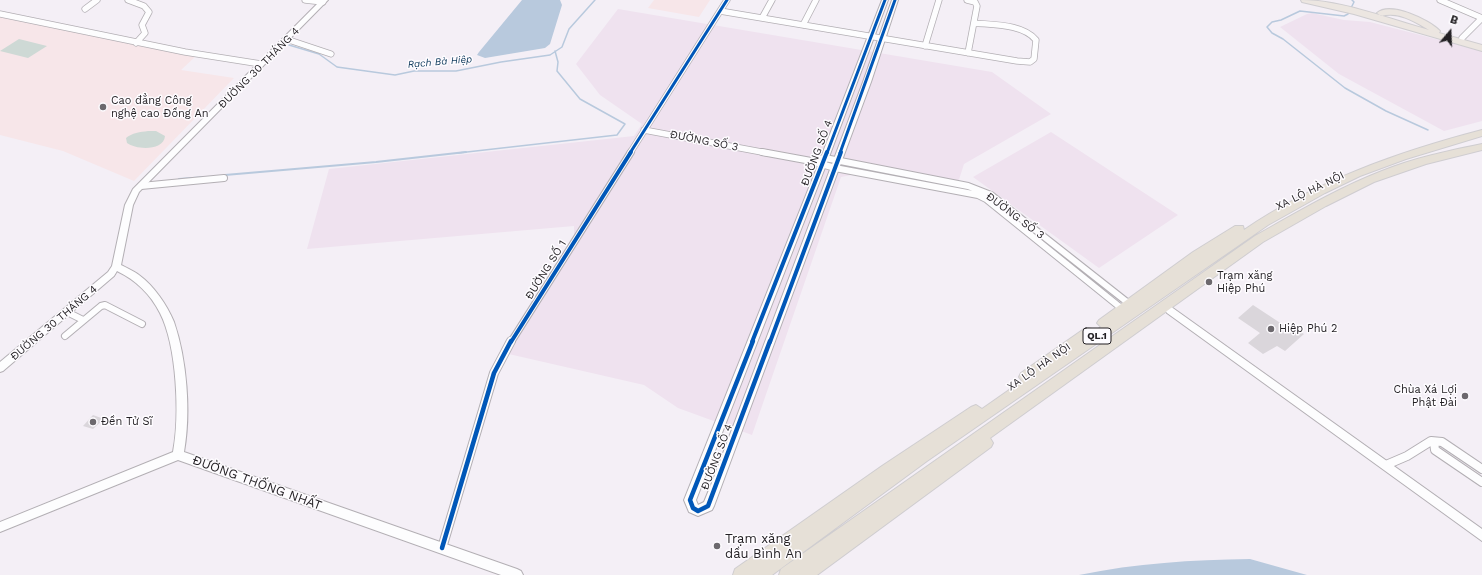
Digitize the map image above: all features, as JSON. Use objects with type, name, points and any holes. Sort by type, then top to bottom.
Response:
[{"type":"highway","name":"XA LỘ HÀ NỘI","points":[[741,575],[781,548],[850,496],[989,403],[1052,357],[1130,309],[1264,222],[1355,172],[1482,133]]},
{"type":"highway","name":"XA LỘ HÀ NỘI","points":[[797,573],[1167,308],[1191,295],[1194,292],[1194,285],[1227,262],[1240,258],[1303,219],[1332,204],[1389,179],[1441,161],[1441,156],[1482,147]]},
{"type":"highway","name":"XA LỘ HÀ NỘI","points":[[759,575],[1130,309]]},
{"type":"main road","points":[[1305,0],[1340,5],[1482,44]]},
{"type":"main road","points":[[1329,0],[1340,5]]},
{"type":"main road","points":[[1380,15],[1482,48]]},
{"type":"street","points":[[85,9],[97,0]]},
{"type":"street","points":[[128,0],[138,1],[149,12],[142,25],[145,33],[136,43]]},
{"type":"street","points":[[305,0],[324,1]]},
{"type":"street","name":"ĐƯỜNG SỐ 1","points":[[442,548],[494,373],[510,343],[727,0]]},
{"type":"street","points":[[762,18],[772,0]]},
{"type":"street","points":[[804,25],[816,0]]},
{"type":"street","name":"ĐƯỜNG SỐ 4","points":[[885,0],[870,36],[824,162],[690,500],[693,508],[698,511],[708,506],[836,164],[895,0]]},
{"type":"street","points":[[925,46],[939,0]]},
{"type":"street","points":[[967,0],[975,2],[978,6],[968,53]]},
{"type":"street","points":[[1440,0],[1482,18],[1462,38]]},
{"type":"street","name":"ĐƯỜNG 30 THÁNG 4","points":[[0,368],[111,274],[116,266],[129,205],[136,191],[324,1]]},
{"type":"street","points":[[720,11],[1017,62],[1030,62],[1034,59],[1036,40],[1032,34],[1019,29],[974,23]]},
{"type":"street","points":[[0,14],[136,43],[261,64]]},
{"type":"street","points":[[286,39],[332,54]]},
{"type":"street","name":"ĐƯỜNG SỐ 3","points":[[644,130],[811,161],[836,164],[979,193],[1130,309]]},
{"type":"street","points":[[141,186],[224,178]]},
{"type":"street","points":[[116,266],[136,278],[148,291],[165,312],[172,333],[177,352],[182,406],[182,425],[178,455]]},
{"type":"street","points":[[65,336],[96,308],[105,305],[142,324]]},
{"type":"street","points":[[1167,308],[1482,536]]},
{"type":"street","points":[[67,312],[83,320]]},
{"type":"street","points":[[1386,466],[1420,449],[1430,441],[1442,442],[1482,469]]},
{"type":"street","points":[[1434,442],[1435,450],[1482,482]]},
{"type":"street","name":"ĐƯỜNG THỐNG NHẤT","points":[[0,527],[178,455],[517,575]]},
{"type":"shaded area","points":[[654,0],[710,0],[699,17],[648,8]]},
{"type":"shaded area","points":[[618,9],[992,72],[1051,114],[964,164],[955,192],[856,174],[841,177],[752,435],[678,408],[644,385],[500,352],[574,237],[574,226],[307,249],[329,169],[634,136],[642,124],[600,95],[576,64]]},
{"type":"shaded area","points":[[1312,13],[1344,20],[1370,22],[1482,51],[1482,121],[1444,131],[1339,74],[1280,27]]},
{"type":"shaded area","name":"Cao đẳng Công nghệ cao Đồng An","points":[[0,14],[196,56],[181,70],[234,78],[134,181],[63,151],[0,135]]},
{"type":"shaded area","points":[[19,39],[47,46],[28,58],[0,51]]},
{"type":"shaded area","points":[[148,131],[156,131],[165,136],[163,141],[155,147],[149,148],[137,147],[127,143],[126,138],[128,136]]},
{"type":"shaded area","points":[[1051,132],[1178,215],[1099,268],[973,177]]},
{"type":"water","points":[[522,0],[560,0],[562,5],[550,44],[545,48],[485,58],[477,55],[479,52]]},
{"type":"water","points":[[1250,559],[1307,575],[1079,575],[1164,563]]},
{"type":"building","name":"Hiệp Phú 2","points":[[1253,305],[1291,330],[1293,328],[1304,334],[1285,351],[1277,346],[1263,354],[1248,343],[1260,333],[1238,318]]},
{"type":"building","name":"Đền Tử Sĩ","points":[[93,415],[104,419],[93,429],[83,426]]},
{"type":"waterway","name":"Rạch Bà Hiệp","points":[[555,52],[562,47],[569,29],[595,0]]},
{"type":"waterway","points":[[1352,0],[1354,2],[1348,14],[1344,16],[1300,11],[1281,20],[1272,22],[1267,27],[1272,33],[1283,39],[1345,88],[1386,111],[1428,130]]},
{"type":"waterway","name":"Rạch Bà Hiệp","points":[[289,45],[319,54],[337,67],[395,75],[414,71],[456,71],[501,62],[550,55],[555,52]]},
{"type":"waterway","points":[[458,153],[617,135],[625,124],[580,99],[557,71],[558,62],[555,52]]},
{"type":"waterway","points":[[225,175],[376,162],[466,152]]},
{"type":"waterway","points":[[179,179],[206,177]]},
{"type":"cycle path","points":[[442,548],[494,373],[510,343],[727,0]]},
{"type":"cycle path","points":[[885,0],[822,165],[690,500],[693,508],[698,511],[708,506],[867,82],[895,0]]},
{"type":"place","name":"Cao đẳng Công nghệ cao Đồng An","points":[[103,107]]},
{"type":"place","name":"Trạm xăng Hiệp Phú","points":[[1209,282]]},
{"type":"place","name":"Hiệp Phú 2","points":[[1271,329]]},
{"type":"place","name":"Chùa Xá Lợi Phật Đài","points":[[1465,396]]},
{"type":"place","name":"Đền Tử Sĩ","points":[[93,422]]},
{"type":"place","name":"Trạm xăng dầu Bình An","points":[[717,546]]}]
